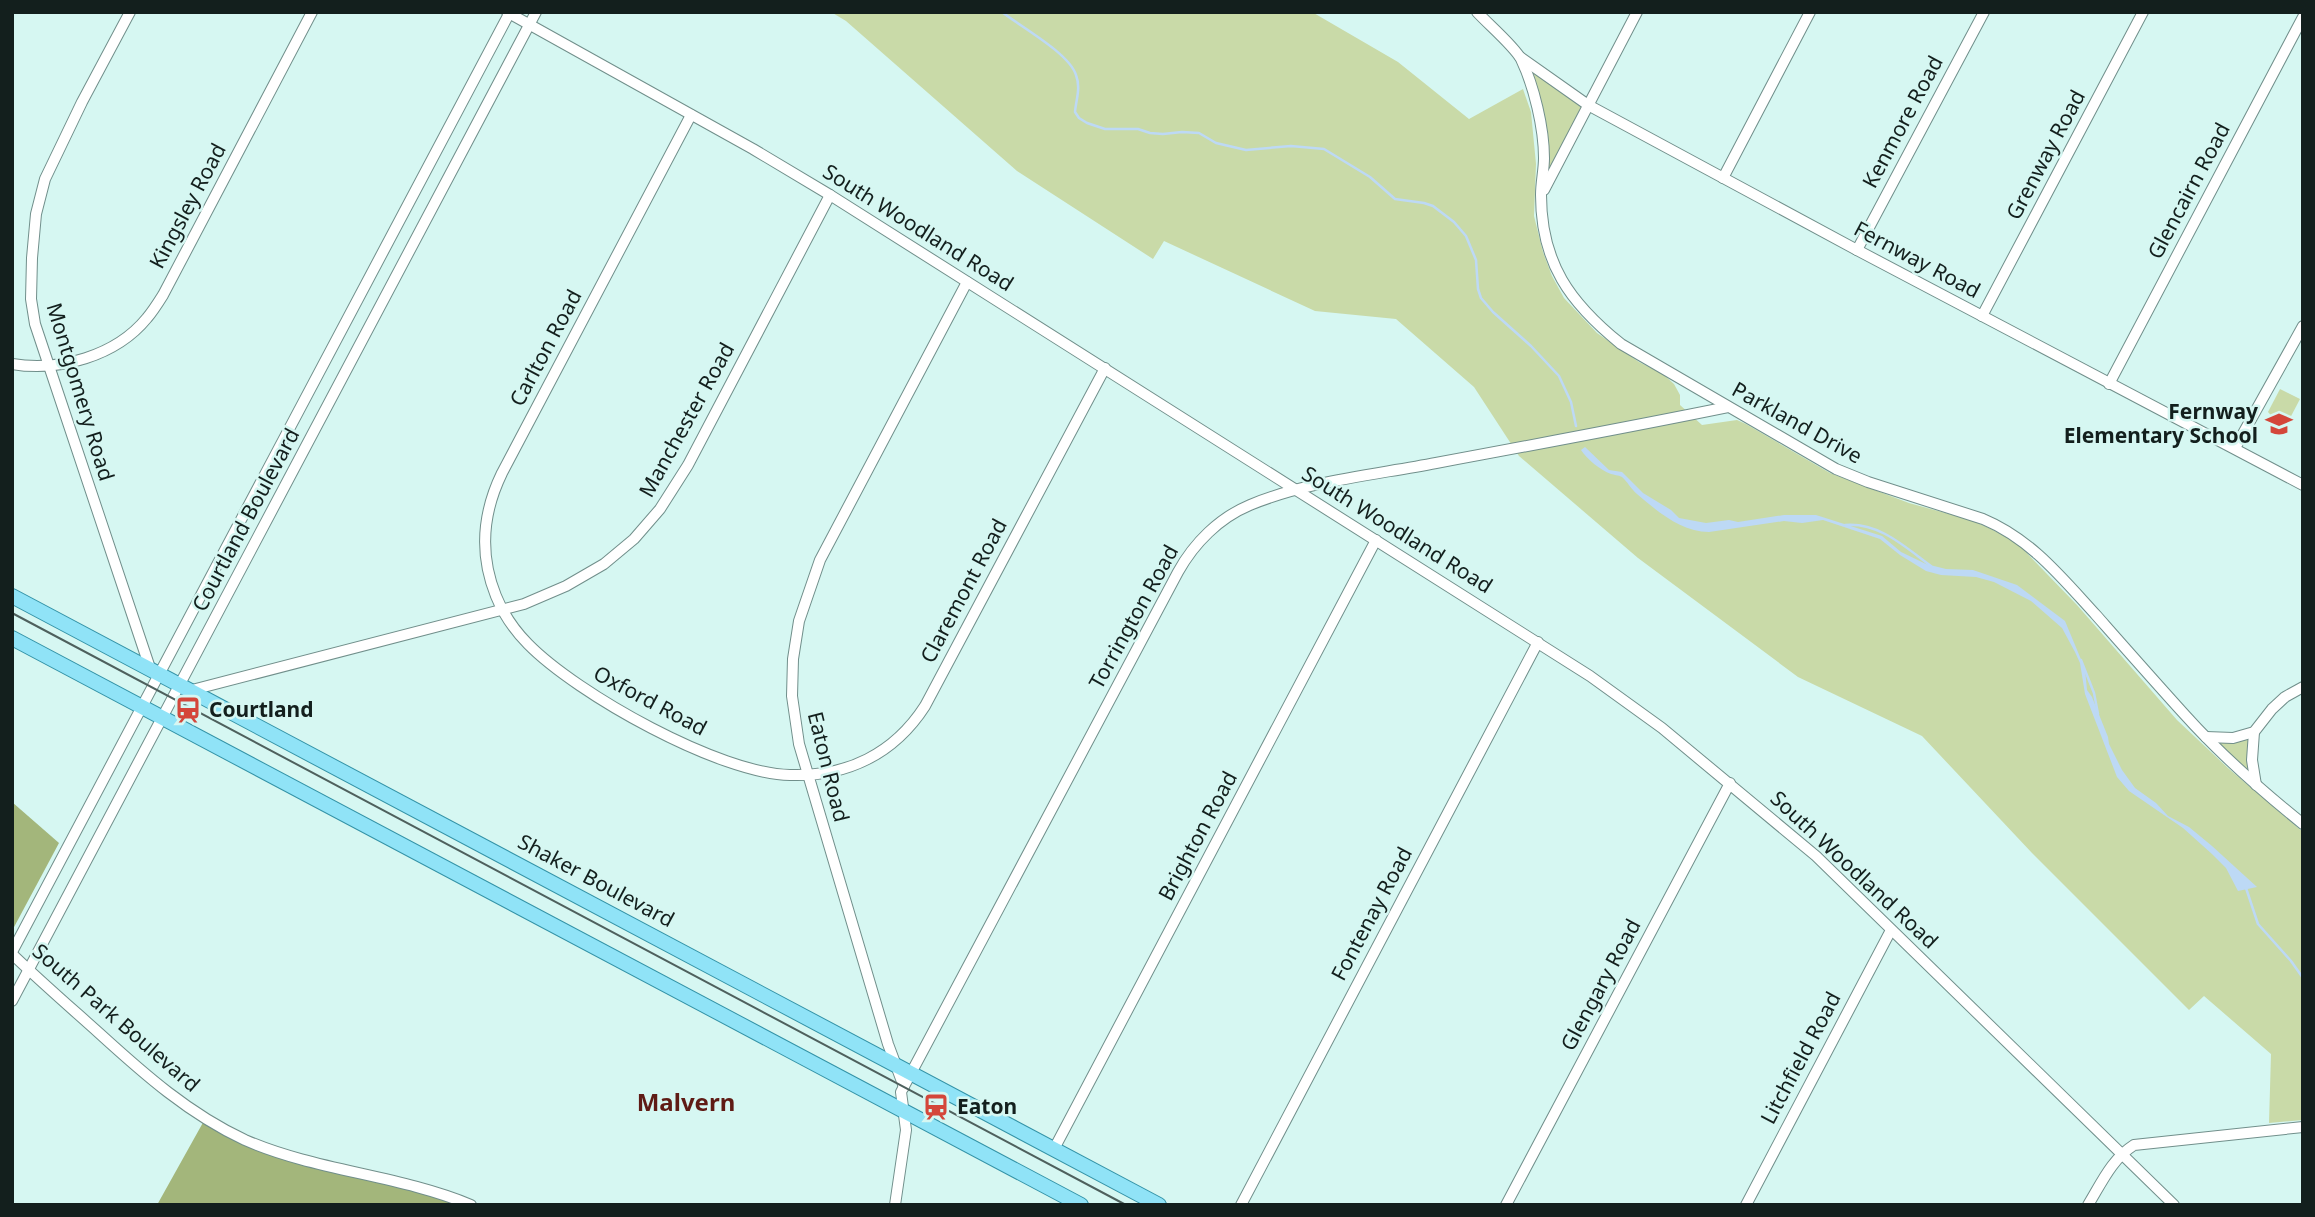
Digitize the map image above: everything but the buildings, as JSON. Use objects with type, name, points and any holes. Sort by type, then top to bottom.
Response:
[{"type":"main road","name":"Shaker Boulevard","points":[[12,596],[1159,1205]]},
{"type":"main road","points":[[12,638],[1081,1205]]},
{"type":"street","name":"Montgomery Road","points":[[130,12],[58,151],[40,195],[32,258],[31,299],[35,324],[155,671]]},
{"type":"street","name":"Kingsley Road","points":[[12,365],[49,366],[82,359],[108,348],[147,318],[163,295],[312,12]]},
{"type":"street","name":"Courtland Boulevard","points":[[12,1001],[163,718],[186,687],[209,632],[536,12]]},
{"type":"street","name":"Parkland Drive","points":[[1477,12],[1520,57],[1538,108],[1544,157],[1541,195],[1546,235],[1554,267],[1571,296],[1594,322],[1621,344],[1836,470],[1983,519],[2018,537],[2042,556],[2206,737],[2256,785],[2303,824]]},
{"type":"street","points":[[1541,195],[1637,12]]},
{"type":"street","points":[[1723,178],[1810,12]]},
{"type":"street","name":"Kenmore Road","points":[[1857,250],[1984,12]]},
{"type":"street","name":"Grenway Road","points":[[1982,316],[2143,12]]},
{"type":"street","name":"Courtland Boulevard","points":[[12,953],[143,708],[155,671],[188,621],[509,13]]},
{"type":"street","name":"South Woodland Road","points":[[509,13],[830,195],[1538,642],[1662,728],[1816,856],[2174,1205]]},
{"type":"street","name":"Glencairn Road","points":[[2109,384],[2303,17]]},
{"type":"street","points":[[492,46],[513,57]]},
{"type":"street","name":"Fernway Road","points":[[1520,57],[1588,105],[2303,485]]},
{"type":"street","name":"Carlton Road","points":[[503,610],[492,584],[484,537],[486,517],[497,484],[691,116]]},
{"type":"street","name":"Manchester Road","points":[[186,687],[503,610],[543,596],[586,575],[621,551],[653,517],[688,465],[830,195]]},
{"type":"street","name":"Eaton Road","points":[[895,1205],[906,1130],[901,1096],[904,1087],[799,744],[792,696],[796,640],[805,600],[830,540],[967,282]]},
{"type":"street","points":[[355,304],[376,315]]},
{"type":"street","points":[[2235,448],[2303,326]]},
{"type":"street","name":"Claremont Road","points":[[807,775],[837,770],[872,757],[902,737],[916,720],[1105,368]]},
{"type":"street","name":"Torrington Road","points":[[904,1087],[1184,561],[1200,540],[1249,505],[1296,489],[1571,439],[1728,407]]},
{"type":"street","name":"Brighton Road","points":[[1054,1149],[1376,540]]},
{"type":"street","name":"Oxford Road","points":[[503,610],[517,632],[540,655],[592,693],[635,718],[695,748],[736,764],[775,774],[807,775]]},
{"type":"street","points":[[188,621],[209,632]]},
{"type":"street","name":"Fontenay Road","points":[[1241,1205],[1538,642]]},
{"type":"street","points":[[2256,785],[2252,761],[2254,732],[2285,697],[2303,687]]},
{"type":"street","points":[[2206,737],[2233,738],[2254,732]]},
{"type":"street","name":"Glengary Road","points":[[1506,1205],[1730,783]]},
{"type":"street","name":"Litchfield Road","points":[[1746,1205],[1891,930]]},
{"type":"street","name":"South Park Boulevard","points":[[12,953],[141,1070],[168,1093],[209,1121],[246,1140],[288,1155],[428,1189],[471,1205]]},
{"type":"street","points":[[2088,1205],[2122,1153],[2140,1143],[2303,1127]]},
{"type":"green space","points":[[831,12],[1312,12],[1398,62],[1469,119],[1523,89],[1531,112],[1536,164],[1534,216],[1543,252],[1564,298],[1597,333],[1639,362],[1663,374],[1674,384],[1680,395],[1680,405],[1702,425],[1737,420],[1830,473],[1909,503],[1971,520],[2017,543],[2077,605],[2177,720],[2303,832],[2303,1120],[2269,1123],[2271,1054],[2204,996],[2189,1010],[2032,853],[1922,736],[1798,677],[1638,558],[1519,456],[1474,387],[1396,319],[1315,311],[1164,241],[1153,259],[1017,171],[846,21]]},
{"type":"green space","points":[[1520,57],[1588,105],[1541,195],[1544,157]]},
{"type":"green space","points":[[2280,389],[2300,399],[2288,422],[2276,421],[2268,412]]},
{"type":"green space","points":[[2254,732],[2256,785],[2206,737]]},
{"type":"green space","points":[[12,802],[59,843],[13,929],[12,929]]},
{"type":"green space","points":[[205,1119],[246,1140],[471,1205],[157,1205]]},
{"type":"water","points":[[1585,447],[1609,470],[1622,472],[1643,493],[1679,518],[1706,523],[1729,520],[1738,522],[1784,515],[1816,515],[1882,536],[1901,552],[1926,564],[1946,569],[1973,570],[2017,585],[2065,621],[2085,669],[2087,690],[2109,744],[2135,788],[2156,803],[2168,816],[2189,827],[2257,887],[2238,891],[2226,868],[2212,854],[2183,828],[2129,791],[2117,777],[2085,694],[2080,663],[2075,652],[2062,628],[2031,601],[1994,582],[1926,571],[1880,539],[1823,520],[1802,523],[1784,521],[1709,532],[1689,528],[1653,507],[1622,477],[1594,464],[1581,450]]},
{"type":"waterway","points":[[1002,12],[1055,49],[1072,67],[1078,85],[1075,112],[1087,123],[1105,129],[1138,129],[1163,134],[1199,133],[1216,143],[1246,150],[1291,146],[1324,149],[1370,177],[1395,199],[1433,206],[1454,222],[1466,236],[1476,260],[1481,298],[1559,376],[1571,402],[1576,426]]},
{"type":"waterway","points":[[1845,525],[1869,527],[1891,537],[1931,566]]},
{"type":"waterway","points":[[2081,660],[2094,693],[2098,714]]},
{"type":"waterway","points":[[2246,888],[2258,924],[2303,978]]},
{"type":"tram line","points":[[12,613],[1126,1205]]},
{"type":"place","name":"Fernway Elementary School","points":[[2279,424]]},
{"type":"place","name":"Courtland","points":[[188,710]]},
{"type":"place","name":"Eaton","points":[[936,1107]]},
{"type":"district","name":"Malvern","points":[[686,1103]]}]
